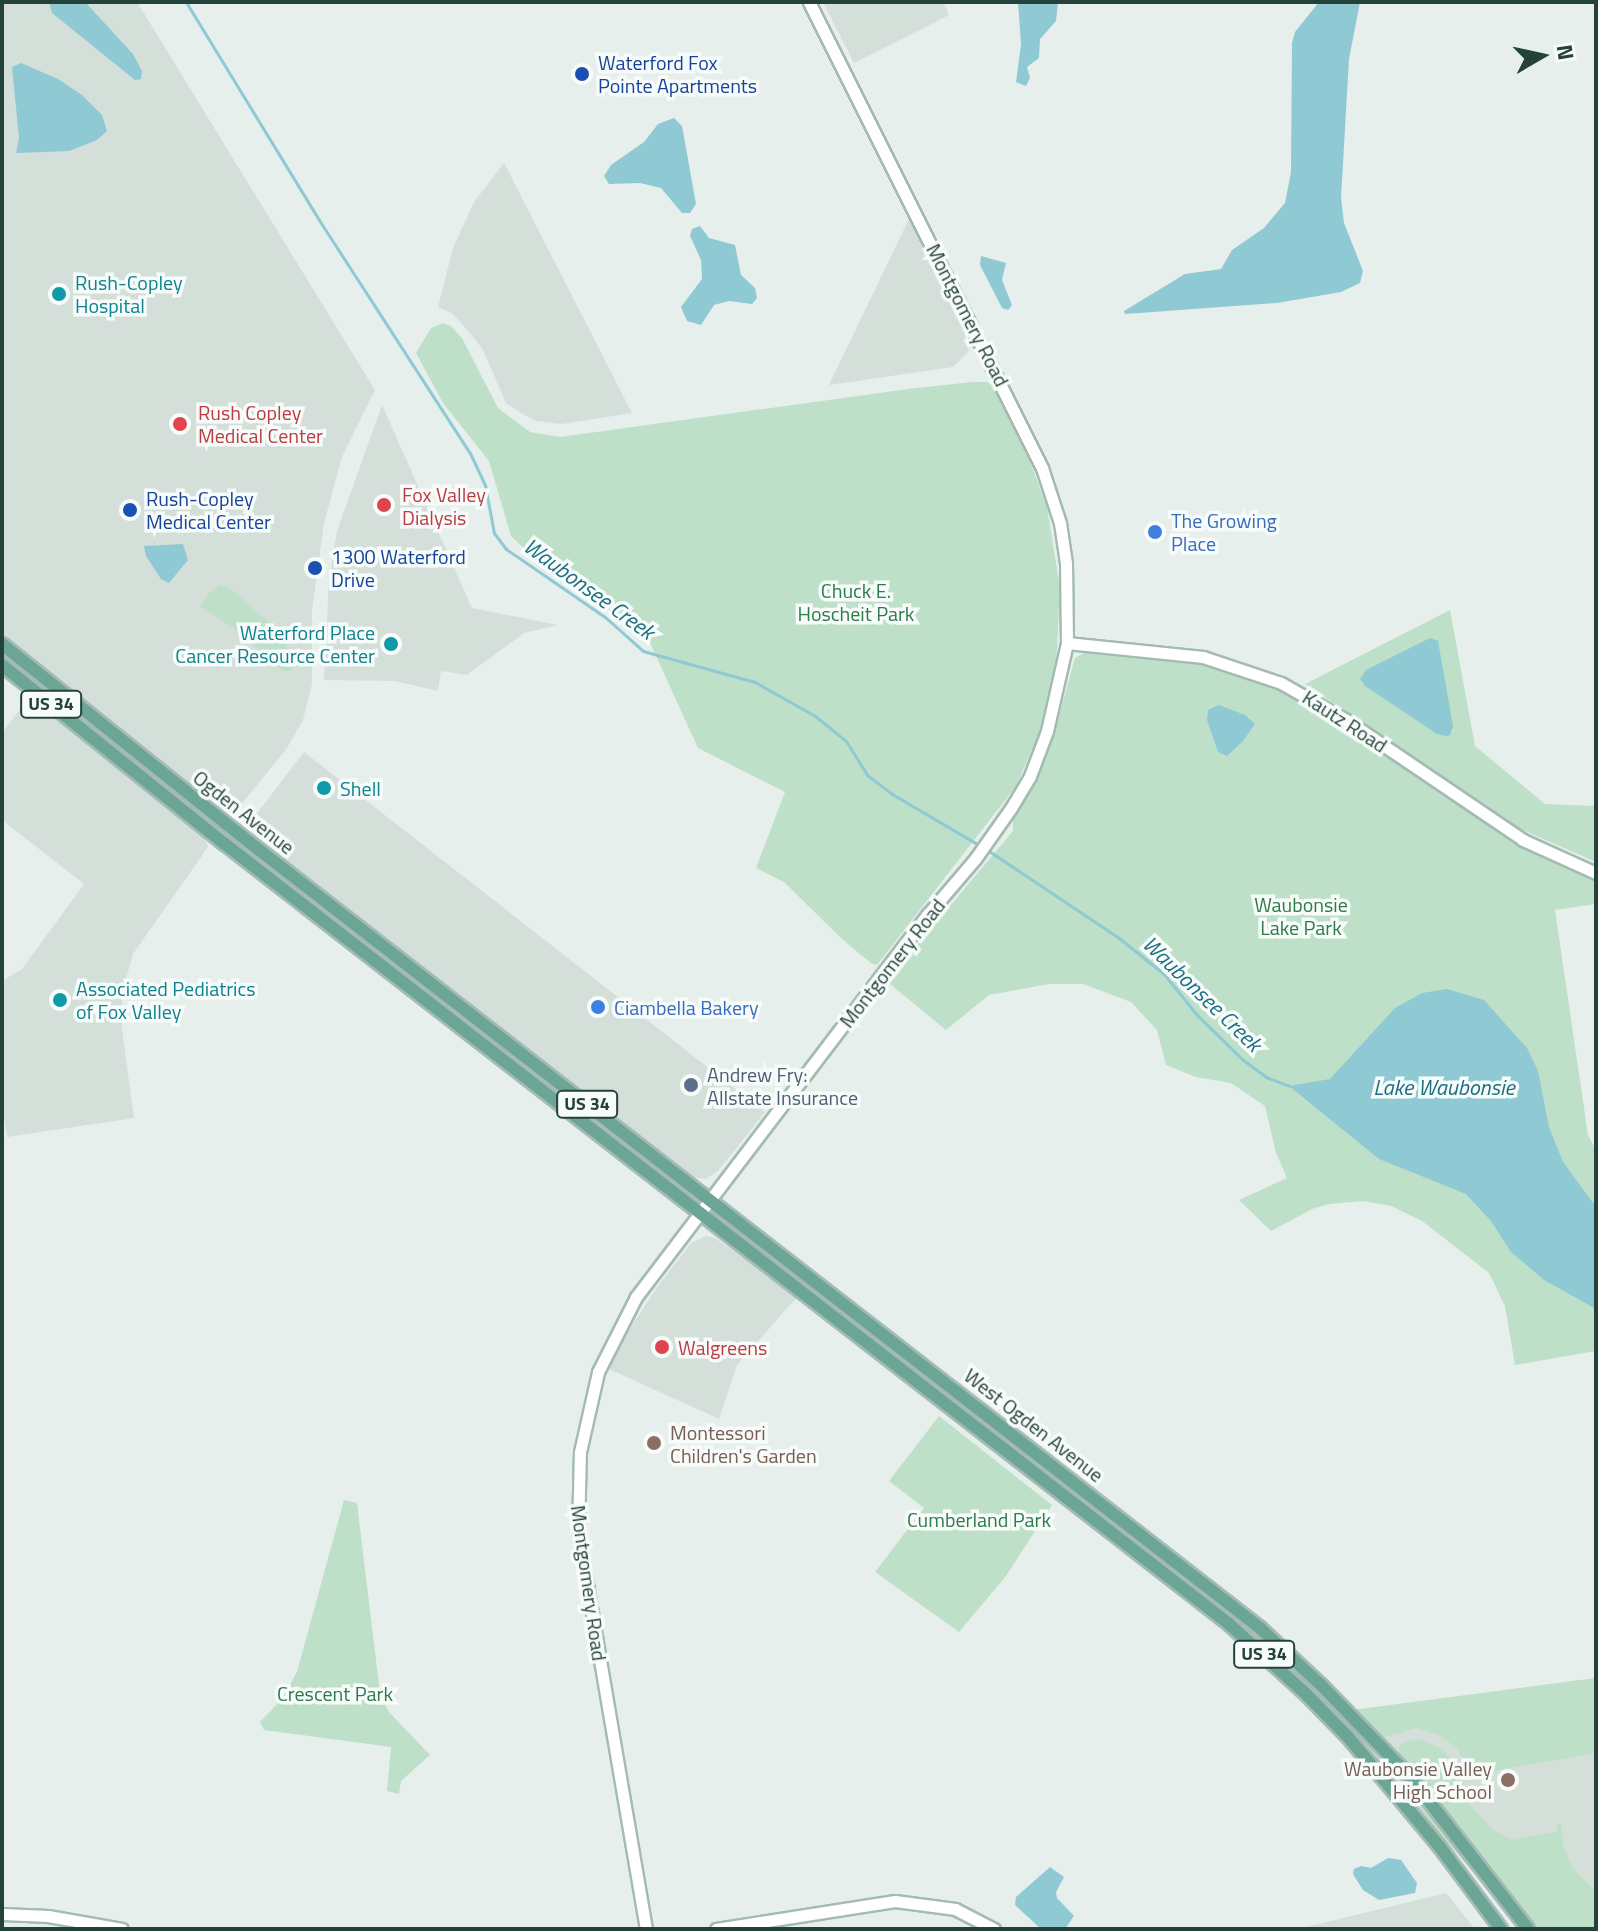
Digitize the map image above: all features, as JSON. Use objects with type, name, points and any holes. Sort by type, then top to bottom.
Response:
[{"type":"main road","name":"Ogden Avenue","points":[[2,644],[463,1008]]},
{"type":"main road","name":"Ogden Avenue","points":[[2,665],[449,1018]]},
{"type":"main road","points":[[449,1018],[463,1008]]},
{"type":"main road","name":"West Ogden Avenue","points":[[463,1008],[1219,1595],[1292,1657],[1433,1803],[1528,1929]]},
{"type":"main road","name":"West Ogden Avenue","points":[[449,1018],[1190,1593],[1261,1652],[1328,1715],[1382,1776],[1501,1929]]},
{"type":"street","name":"Montgomery Road","points":[[646,1929],[585,1579],[577,1509],[578,1463],[592,1393],[613,1336],[636,1297],[928,914],[994,833],[1030,776],[1055,705],[1067,643],[1066,563],[1060,523],[1042,468],[809,2]]},
{"type":"street","name":"Kautz Road","points":[[1067,643],[1203,657],[1281,683],[1346,720],[1523,840],[1596,873]]},
{"type":"street","points":[[716,1929],[895,1901],[955,1909],[994,1929]]},
{"type":"street","points":[[2,1914],[48,1916],[122,1929]]},
{"type":"shaded area","name":"Rush Copley Medical Center","points":[[2,2],[137,2],[375,390],[342,457],[324,523],[312,611],[312,684],[303,720],[287,748],[236,811],[220,809],[202,798],[2,637]]},
{"type":"shaded area","points":[[823,2],[943,2],[949,15],[854,63]]},
{"type":"shaded area","points":[[504,163],[632,413],[562,424],[536,421],[521,413],[506,403],[483,350],[471,334],[453,314],[438,307],[453,248],[474,202]]},
{"type":"shaded area","points":[[909,219],[960,317],[969,351],[953,367],[829,385]]},
{"type":"shaded area","points":[[382,405],[472,608],[558,625],[524,633],[467,675],[441,671],[438,691],[395,681],[324,680],[329,580],[337,531]]},
{"type":"shaded area","points":[[31,695],[203,833],[208,847],[133,954],[122,993],[122,1029],[134,1118],[7,1137],[2,1102],[2,981],[22,969],[84,884],[2,820],[2,733]]},
{"type":"shaded area","points":[[304,752],[765,1112],[718,1171],[706,1179],[692,1177],[255,838],[252,824],[255,816]]},
{"type":"shaded area","points":[[706,1236],[715,1238],[798,1296],[737,1365],[719,1419],[609,1369],[620,1344],[656,1289],[691,1243]]},
{"type":"shaded area","name":"Waubonsie Valley High School","points":[[1596,1678],[1596,1929],[1534,1929],[1399,1755],[1353,1710]]},
{"type":"shaded area","points":[[1446,1893],[1475,1929],[1298,1929]]},
{"type":"green space","name":"Chuck E. Hoscheit Park","points":[[443,323],[451,326],[462,338],[498,408],[530,432],[560,437],[908,389],[972,382],[987,382],[993,386],[1025,448],[1047,507],[1060,588],[1056,668],[1039,734],[1016,786],[877,965],[843,940],[784,882],[756,868],[785,792],[698,748],[647,636],[539,563],[511,536],[489,461],[443,403],[416,353],[431,328]]},
{"type":"green space","points":[[220,585],[231,589],[279,631],[293,660],[293,668],[282,671],[236,630],[200,606],[208,594]]},
{"type":"green space","points":[[1450,610],[1475,746],[1545,804],[1596,806],[1596,862],[1516,827],[1305,684]]},
{"type":"green space","name":"Waubonsie Lake Park","points":[[1088,651],[1197,663],[1282,689],[1335,719],[1516,843],[1551,861],[1596,876],[1596,904],[1555,910],[1588,1135],[1596,1150],[1596,1351],[1515,1365],[1505,1306],[1489,1273],[1422,1221],[1391,1206],[1364,1201],[1329,1204],[1312,1209],[1271,1231],[1239,1200],[1287,1178],[1276,1153],[1265,1106],[1231,1083],[1196,1077],[1166,1065],[1157,1030],[1131,1002],[1083,984],[1049,984],[989,995],[946,1030],[890,984],[892,975],[1013,831],[1013,818],[1054,734],[1075,658]]},
{"type":"green space","points":[[2,655],[49,689],[169,786],[102,739]]},
{"type":"green space","name":"Cumberland Park","points":[[939,1416],[1052,1505],[1006,1576],[959,1632],[875,1572],[924,1508],[889,1481]]},
{"type":"green space","name":"Crescent Park","points":[[344,1500],[357,1503],[380,1693],[389,1712],[430,1755],[401,1781],[399,1794],[387,1791],[391,1747],[264,1730],[260,1722],[282,1699],[297,1672]]},
{"type":"green space","points":[[1187,1578],[1251,1628],[1324,1695],[1400,1773],[1484,1879],[1481,1881],[1330,1708],[1276,1657],[1185,1581]]},
{"type":"green space","points":[[1596,1678],[1596,1753],[1475,1774],[1475,1782],[1457,1749],[1441,1736],[1417,1728],[1381,1738],[1353,1710]]},
{"type":"green space","points":[[1419,1739],[1442,1749],[1449,1758],[1461,1795],[1493,1830],[1513,1840],[1557,1831],[1557,1824],[1561,1824],[1564,1848],[1573,1869],[1596,1891],[1596,1929],[1534,1929],[1399,1755],[1398,1748],[1405,1742]]},
{"type":"water","points":[[49,2],[85,2],[133,54],[142,71],[141,79],[135,80],[52,13]]},
{"type":"water","points":[[1018,2],[1058,2],[1056,21],[1040,39],[1039,58],[1027,67],[1030,78],[1026,86],[1016,82],[1021,44]]},
{"type":"water","points":[[1319,2],[1360,2],[1349,59],[1341,198],[1344,223],[1363,271],[1360,283],[1341,292],[1277,303],[1125,314],[1124,311],[1185,274],[1221,269],[1232,250],[1264,228],[1285,203],[1291,172],[1292,43],[1295,32]]},
{"type":"water","points":[[21,63],[58,79],[82,95],[102,115],[107,131],[97,140],[69,151],[16,153],[19,138],[12,67]]},
{"type":"water","points":[[674,118],[682,126],[696,204],[690,213],[682,213],[661,188],[640,183],[609,184],[604,176],[611,165],[644,142],[658,124]]},
{"type":"water","points":[[700,226],[709,238],[735,245],[741,275],[755,288],[757,298],[752,304],[729,301],[714,305],[701,325],[687,321],[681,307],[702,279],[701,260],[690,236],[692,229]]},
{"type":"water","points":[[981,256],[1006,263],[1002,280],[1012,305],[1008,310],[1002,308],[980,265]]},
{"type":"water","points":[[183,544],[188,560],[169,583],[161,579],[146,556],[144,546]]},
{"type":"water","points":[[1430,638],[1438,641],[1453,726],[1450,735],[1446,736],[1437,734],[1365,686],[1360,679],[1366,670]]},
{"type":"water","points":[[1219,705],[1245,715],[1255,724],[1227,756],[1218,752],[1207,720],[1208,710]]},
{"type":"water","name":"Lake Waubonsie","points":[[1447,989],[1484,1000],[1527,1048],[1538,1071],[1549,1127],[1563,1162],[1596,1207],[1596,1309],[1544,1280],[1511,1252],[1491,1221],[1466,1194],[1379,1159],[1289,1086],[1330,1079],[1395,1008],[1422,993]]},
{"type":"water","points":[[1388,1858],[1401,1860],[1417,1883],[1415,1893],[1379,1900],[1363,1890],[1353,1874],[1354,1869],[1361,1866],[1371,1868]]},
{"type":"water","points":[[1050,1867],[1064,1877],[1056,1892],[1057,1898],[1074,1916],[1065,1929],[1041,1929],[1015,1905],[1016,1897]]},
{"type":"waterway","name":"Waubonsee Creek","points":[[186,2],[319,220],[470,453],[485,485],[494,533],[506,549],[605,617],[643,651],[755,682],[815,716],[846,741],[867,775],[892,794],[979,845]]},
{"type":"waterway","name":"Waubonsee Creek","points":[[986,849],[1119,938],[1164,974],[1197,1015],[1243,1060],[1266,1077],[1289,1086]]},
{"type":"place","name":"Waterford Fox Pointe Apartments","points":[[582,74]]},
{"type":"place","name":"Rush-Copley Hospital","points":[[59,294]]},
{"type":"place","name":"Rush Copley Medical Center","points":[[180,424]]},
{"type":"place","name":"Fox Valley Dialysis","points":[[384,505]]},
{"type":"place","name":"Rush-Copley Medical Center","points":[[130,510]]},
{"type":"place","name":"The Growing Place","points":[[1155,532]]},
{"type":"place","name":"1300 Waterford Drive","points":[[315,568]]},
{"type":"place","name":"Waterford Place Cancer Resource Center","points":[[391,644]]},
{"type":"place","name":"Shell","points":[[324,788]]},
{"type":"place","name":"Associated Pediatrics of Fox Valley","points":[[60,1000]]},
{"type":"place","name":"Ciambella Bakery","points":[[598,1007]]},
{"type":"place","name":"Andrew Fry: Allstate Insurance","points":[[691,1085]]},
{"type":"place","name":"Walgreens","points":[[662,1347]]},
{"type":"place","name":"Montessori Children's Garden","points":[[654,1443]]},
{"type":"place","name":"Waubonsie Valley High School","points":[[1508,1780]]}]
